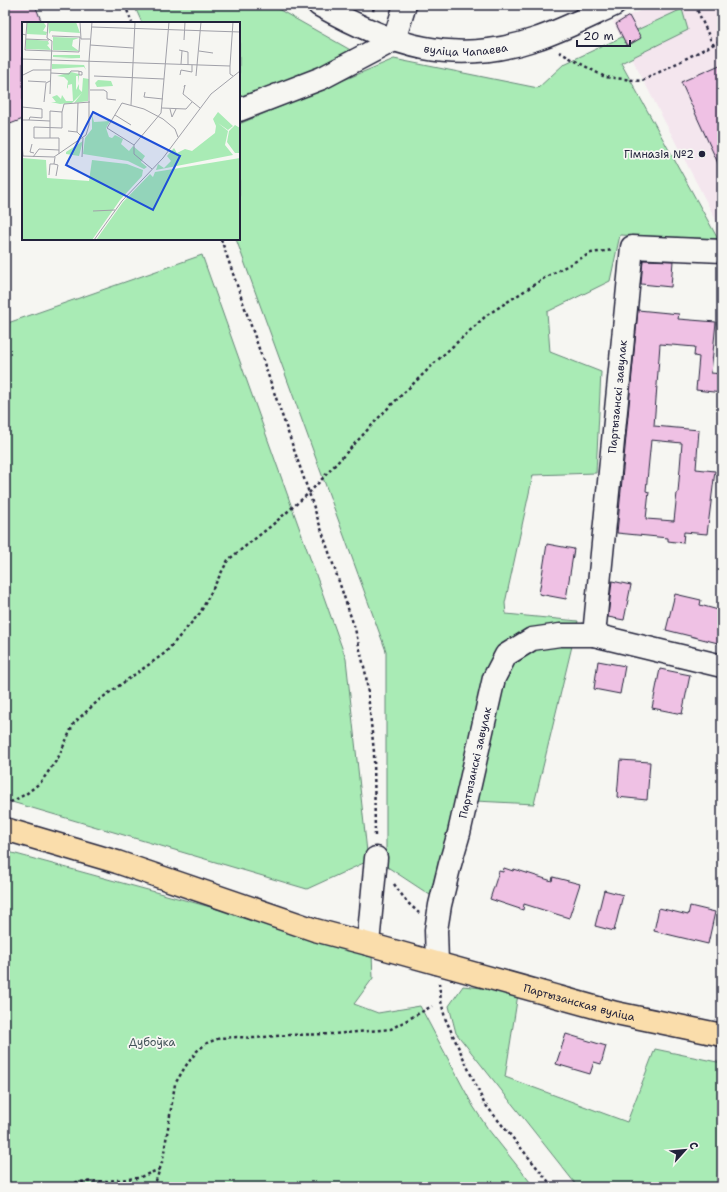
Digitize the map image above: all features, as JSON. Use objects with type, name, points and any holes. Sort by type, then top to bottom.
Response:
[{"type":"main road","name":"Партызанская вуліца","points":[[5,829],[117,862],[315,930],[616,1013],[722,1035]]},
{"type":"street","name":"вуліца Чапаева","points":[[319,5],[353,24],[394,40],[434,50],[456,53],[497,50],[536,39],[614,5]]},
{"type":"street","points":[[240,110],[322,78],[394,40],[405,5]]},
{"type":"street","points":[[632,247],[722,251]]},
{"type":"street","name":"Партызанскі завулак","points":[[594,635],[632,247]]},
{"type":"street","name":"Партызанскі завулак","points":[[437,963],[436,930],[440,905],[459,833],[494,678],[506,655],[532,639],[560,635],[594,635],[722,666]]},
{"type":"street","points":[[368,944],[376,858]]},
{"type":"path","points":[[125,5],[132,22]]},
{"type":"path","points":[[695,5],[713,45]]},
{"type":"path","points":[[536,39],[605,77],[642,81],[722,40]]},
{"type":"path","points":[[221,240],[355,629],[366,675],[374,752],[376,858]]},
{"type":"path","points":[[5,805],[26,794],[41,782],[58,758],[74,723],[99,700],[165,653],[200,613],[228,560],[271,526],[309,493],[385,411],[487,315],[546,277],[591,253],[632,247]]},
{"type":"path","points":[[394,883],[407,902],[436,930]]},
{"type":"path","points":[[437,963],[441,1001],[445,1018],[484,1103],[553,1187]]},
{"type":"path","points":[[154,1187],[163,1159],[175,1084],[184,1066],[197,1051],[207,1043],[220,1038],[334,1034],[391,1029],[432,1006]]},
{"type":"path","points":[[64,1187],[77,1182],[138,1178],[160,1169]]},
{"type":"shaded area","name":"Гімназія №2","points":[[654,5],[722,5],[722,224],[718,224],[613,22]]},
{"type":"green space","points":[[134,5],[271,5],[354,52],[240,101],[240,22],[142,22]]},
{"type":"green space","points":[[682,9],[688,30],[621,63],[718,239],[620,235],[610,281],[547,312],[550,352],[601,372],[596,473],[533,475],[505,603],[506,614],[578,621],[534,804],[456,800],[430,895],[386,866],[386,651],[236,240],[240,240],[240,124],[394,59],[538,88],[564,64]]},
{"type":"green space","points":[[202,255],[346,659],[368,861],[307,889],[5,800],[5,324]]},
{"type":"green space","name":"Дубоўка","points":[[5,851],[298,931],[372,954],[373,978],[354,1004],[378,1013],[420,1006],[473,1106],[488,1129],[534,1187],[5,1187]]},
{"type":"green space","points":[[463,986],[518,994],[505,1077],[627,1122],[655,1049],[722,1063],[722,1187],[578,1187],[456,1033],[449,1006]]},
{"type":"building","points":[[5,5],[35,5],[42,22],[22,22],[22,119],[5,126]]},
{"type":"building","points":[[629,16],[641,38],[627,46],[616,24]]},
{"type":"building","name":"Гімназія №2","points":[[722,64],[722,172],[681,82]]},
{"type":"building","points":[[643,260],[673,261],[671,287],[641,284]]},
{"type":"building","points":[[638,310],[679,314],[678,319],[716,322],[711,373],[722,374],[722,393],[696,390],[699,357],[694,356],[695,347],[660,344],[654,426],[699,430],[696,469],[715,471],[707,534],[684,532],[683,543],[668,541],[668,538],[617,533]],"holes":[[[651,440],[682,443],[674,521],[646,519],[649,492],[646,491]]]},
{"type":"building","points":[[547,544],[574,549],[566,599],[539,594]]},
{"type":"building","points":[[612,581],[631,585],[624,620],[608,617]]},
{"type":"building","points":[[675,594],[701,600],[700,605],[722,611],[722,644],[666,630]]},
{"type":"building","points":[[598,661],[625,666],[620,694],[594,689]]},
{"type":"building","points":[[660,669],[690,675],[682,714],[652,708]]},
{"type":"building","points":[[620,760],[650,762],[647,800],[617,797]]},
{"type":"building","points":[[504,868],[513,871],[514,869],[552,881],[553,877],[580,884],[569,918],[524,904],[523,910],[490,899],[499,871],[503,872]]},
{"type":"building","points":[[604,890],[623,895],[614,931],[595,926]]},
{"type":"building","points":[[690,906],[715,912],[708,944],[654,931],[659,908],[688,915]]},
{"type":"building","points":[[566,1034],[606,1046],[601,1064],[594,1062],[590,1074],[556,1064]]},
{"type":"place","name":"Гімназія №2","points":[[702,154]]}]
